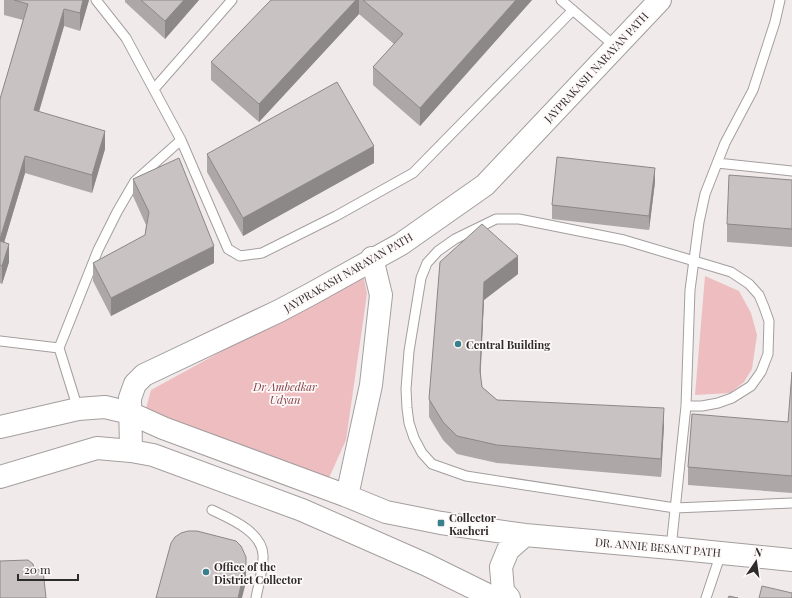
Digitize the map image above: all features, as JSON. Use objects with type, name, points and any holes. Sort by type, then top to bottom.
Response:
[{"type":"main road","name":"JAYPRAKASH NARAYAN PATH","points":[[131,451],[130,398],[135,384],[144,375],[279,312],[372,258],[401,244],[485,185],[660,0]]},
{"type":"main road","points":[[347,496],[371,385],[381,295],[372,258]]},
{"type":"main road","name":"DR. ANNIE BESANT PATH","points":[[0,427],[78,409],[105,407],[130,413],[163,428],[347,496],[386,512],[441,523],[525,535],[792,560]]},
{"type":"main road","points":[[0,477],[97,448],[131,451],[153,455],[302,510],[427,565],[494,598]]},
{"type":"main road","points":[[509,598],[503,591],[501,567],[508,550],[525,535]]},
{"type":"lane","points":[[96,0],[126,38],[181,140],[228,249],[240,256],[262,253],[336,216],[413,173],[573,10]]},
{"type":"lane","points":[[154,89],[232,0]]},
{"type":"lane","points":[[561,0],[616,46]]},
{"type":"lane","points":[[671,548],[686,406],[690,290],[700,215],[705,194],[725,143],[753,90],[775,22],[780,0]]},
{"type":"lane","points":[[78,409],[60,348],[98,250],[117,212],[135,181],[181,140]]},
{"type":"lane","points":[[717,163],[792,171]]},
{"type":"lane","points":[[686,406],[702,406],[718,403],[732,398],[751,386],[761,372],[768,354],[769,321],[759,295],[749,284],[730,272],[695,260],[624,240],[519,219],[496,219],[455,239],[438,251],[427,263],[421,278],[406,389],[409,423],[414,438],[422,453],[432,464],[466,476],[675,508],[792,503]]},
{"type":"lane","points":[[0,341],[60,348]]},
{"type":"lane","points":[[212,510],[239,523],[261,544],[264,556],[256,598]]},
{"type":"lane","points":[[706,598],[721,553]]},
{"type":"green space","name":"Dr Ambedkar Udyan","points":[[363,274],[367,294],[346,440],[328,480],[144,416],[151,390]]},
{"type":"green space","points":[[705,276],[739,291],[751,313],[757,335],[752,369],[744,382],[730,393],[695,395]]},
{"type":"building","points":[[14,0],[83,0],[80,13],[64,9],[34,110],[105,131],[92,175],[25,156],[0,239],[0,99],[28,4]]},
{"type":"building","points":[[141,0],[184,0],[165,21]]},
{"type":"building","points":[[271,0],[356,0],[259,104],[211,62]]},
{"type":"building","points":[[363,0],[516,0],[420,108],[373,67],[403,34]]},
{"type":"building","points":[[337,82],[374,146],[243,218],[207,154]]},
{"type":"building","points":[[557,157],[655,168],[649,216],[552,205]]},
{"type":"building","points":[[179,158],[214,246],[111,298],[93,263],[145,235],[149,212],[133,179]]},
{"type":"building","points":[[729,175],[792,180],[792,229],[727,224]]},
{"type":"building","name":"Central Building","points":[[482,224],[518,256],[484,282],[480,371],[482,387],[497,400],[664,408],[661,459],[497,445],[457,436],[443,422],[429,399],[440,262]]},
{"type":"building","points":[[0,241],[9,244],[2,266],[0,265]]},
{"type":"building","points":[[792,372],[792,476],[688,467],[692,414],[788,422]]},
{"type":"building","name":"Office of the District Collector","points":[[188,531],[197,531],[236,541],[241,546],[246,557],[246,564],[238,598],[156,598],[171,543],[175,537]]},
{"type":"building","points":[[28,560],[33,564],[34,569],[43,570],[46,598],[0,598],[0,561]]},
{"type":"building","points":[[762,586],[792,593],[792,598],[759,598]]},
{"type":"place","name":"Central Building","points":[[458,344]]},
{"type":"place","name":"Collector Kacheri","points":[[441,523]]},
{"type":"place","name":"Office of the District Collector","points":[[206,572]]}]
